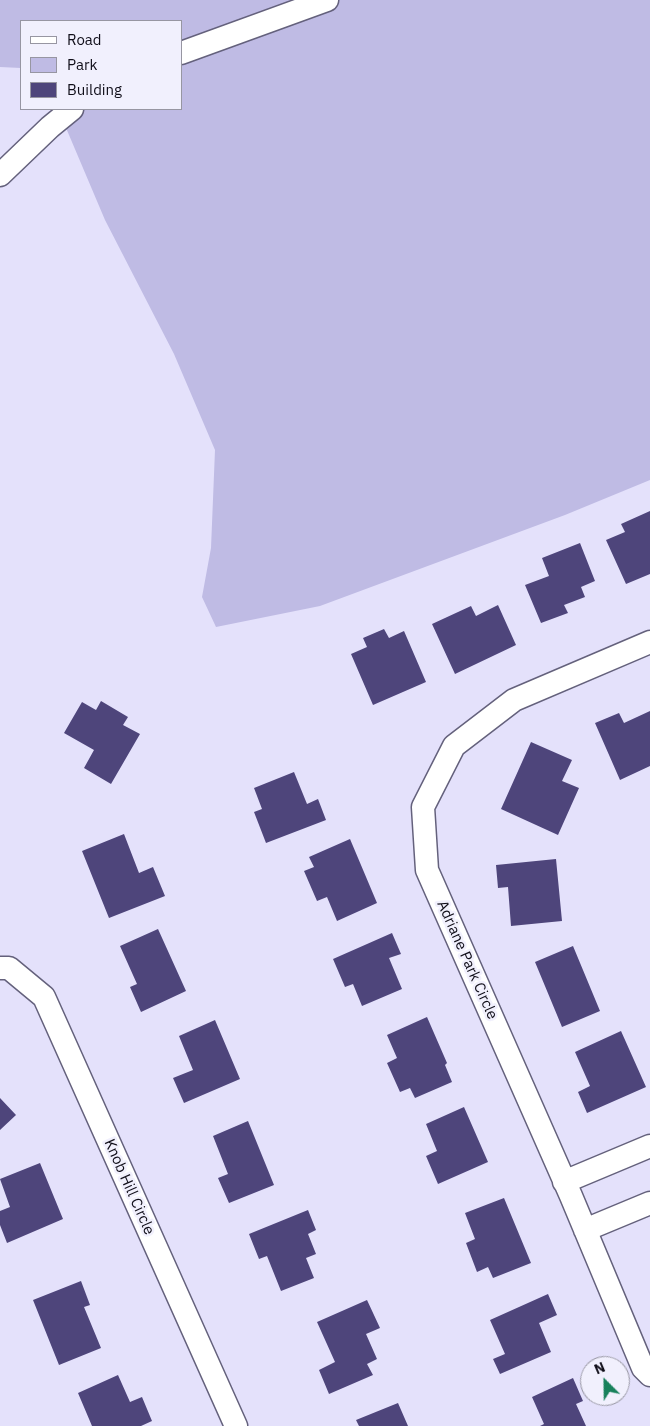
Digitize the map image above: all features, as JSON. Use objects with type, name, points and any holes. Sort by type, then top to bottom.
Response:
[{"type":"street","points":[[182,52],[327,0]]},
{"type":"street","points":[[0,175],[50,127],[71,110]]},
{"type":"street","name":"Adriane Park Circle","points":[[650,642],[514,700],[454,746],[423,807],[427,870],[585,1230],[643,1368],[650,1375]]},
{"type":"street","name":"Knob Hill Circle","points":[[0,968],[9,968],[44,997],[236,1426]]},
{"type":"street","points":[[564,1182],[650,1146]]},
{"type":"street","points":[[585,1230],[650,1203]]},
{"type":"green space","points":[[0,0],[650,0],[650,480],[565,515],[320,606],[216,627],[202,597],[211,548],[215,450],[174,354],[105,220],[58,110],[182,110],[182,20],[20,20],[20,68],[0,67]]},
{"type":"building","points":[[650,511],[650,574],[626,584],[606,540],[625,532],[621,524]]},
{"type":"building","points":[[580,543],[595,581],[581,587],[585,597],[564,605],[568,613],[541,623],[525,585],[549,576],[542,558]]},
{"type":"building","points":[[498,605],[516,645],[455,674],[432,624],[471,606],[476,616]]},
{"type":"building","points":[[384,629],[389,638],[404,631],[426,682],[373,705],[351,654],[367,647],[363,638]]},
{"type":"building","points":[[101,701],[128,717],[123,725],[140,734],[111,784],[84,768],[94,750],[64,733],[82,702],[96,710]]},
{"type":"building","points":[[650,711],[650,766],[620,780],[595,723],[619,713],[624,723]]},
{"type":"building","points":[[531,742],[572,760],[562,781],[579,788],[558,835],[501,809]]},
{"type":"building","points":[[294,772],[307,804],[318,799],[326,820],[266,843],[254,812],[262,809],[254,788]]},
{"type":"building","points":[[124,834],[139,873],[153,867],[165,896],[109,918],[82,851]]},
{"type":"building","points":[[350,839],[377,903],[337,921],[327,897],[317,901],[304,871],[314,867],[309,857]]},
{"type":"building","points":[[556,859],[562,921],[511,926],[508,887],[498,888],[496,865]]},
{"type":"building","points":[[158,929],[186,991],[141,1012],[130,987],[137,984],[120,946]]},
{"type":"building","points":[[392,933],[401,954],[389,958],[402,989],[362,1006],[353,984],[345,987],[333,959]]},
{"type":"building","points":[[573,946],[600,1011],[562,1027],[535,962]]},
{"type":"building","points":[[427,1017],[447,1063],[445,1065],[452,1082],[415,1098],[410,1088],[400,1092],[387,1063],[397,1058],[387,1035]]},
{"type":"building","points":[[215,1020],[240,1079],[184,1103],[173,1078],[193,1070],[179,1036]]},
{"type":"building","points":[[621,1031],[646,1087],[587,1113],[578,1092],[590,1086],[575,1052]]},
{"type":"building","points":[[0,1098],[16,1115],[0,1130]]},
{"type":"building","points":[[464,1107],[488,1162],[438,1184],[426,1156],[437,1151],[426,1124]]},
{"type":"building","points":[[248,1121],[274,1185],[229,1203],[218,1178],[228,1174],[213,1136]]},
{"type":"building","points":[[40,1163],[63,1219],[7,1243],[0,1225],[0,1211],[10,1207],[0,1179]]},
{"type":"building","points":[[504,1198],[531,1263],[493,1278],[488,1267],[477,1272],[466,1243],[475,1239],[465,1213]]},
{"type":"building","points":[[308,1210],[316,1230],[308,1234],[316,1254],[306,1258],[314,1278],[281,1291],[267,1256],[259,1259],[249,1234]]},
{"type":"building","points":[[81,1281],[90,1305],[84,1307],[101,1348],[59,1365],[33,1300]]},
{"type":"building","points":[[548,1294],[557,1315],[539,1323],[551,1352],[500,1374],[493,1359],[505,1354],[490,1320]]},
{"type":"building","points":[[367,1300],[380,1328],[366,1334],[377,1359],[367,1364],[373,1375],[329,1394],[319,1370],[335,1362],[317,1322]]},
{"type":"building","points":[[118,1375],[130,1402],[142,1397],[152,1421],[141,1426],[92,1426],[78,1393]]},
{"type":"building","points":[[573,1378],[580,1394],[580,1402],[576,1404],[586,1426],[540,1426],[544,1424],[532,1397]]},
{"type":"building","points":[[398,1403],[408,1426],[359,1426],[356,1420]]}]
